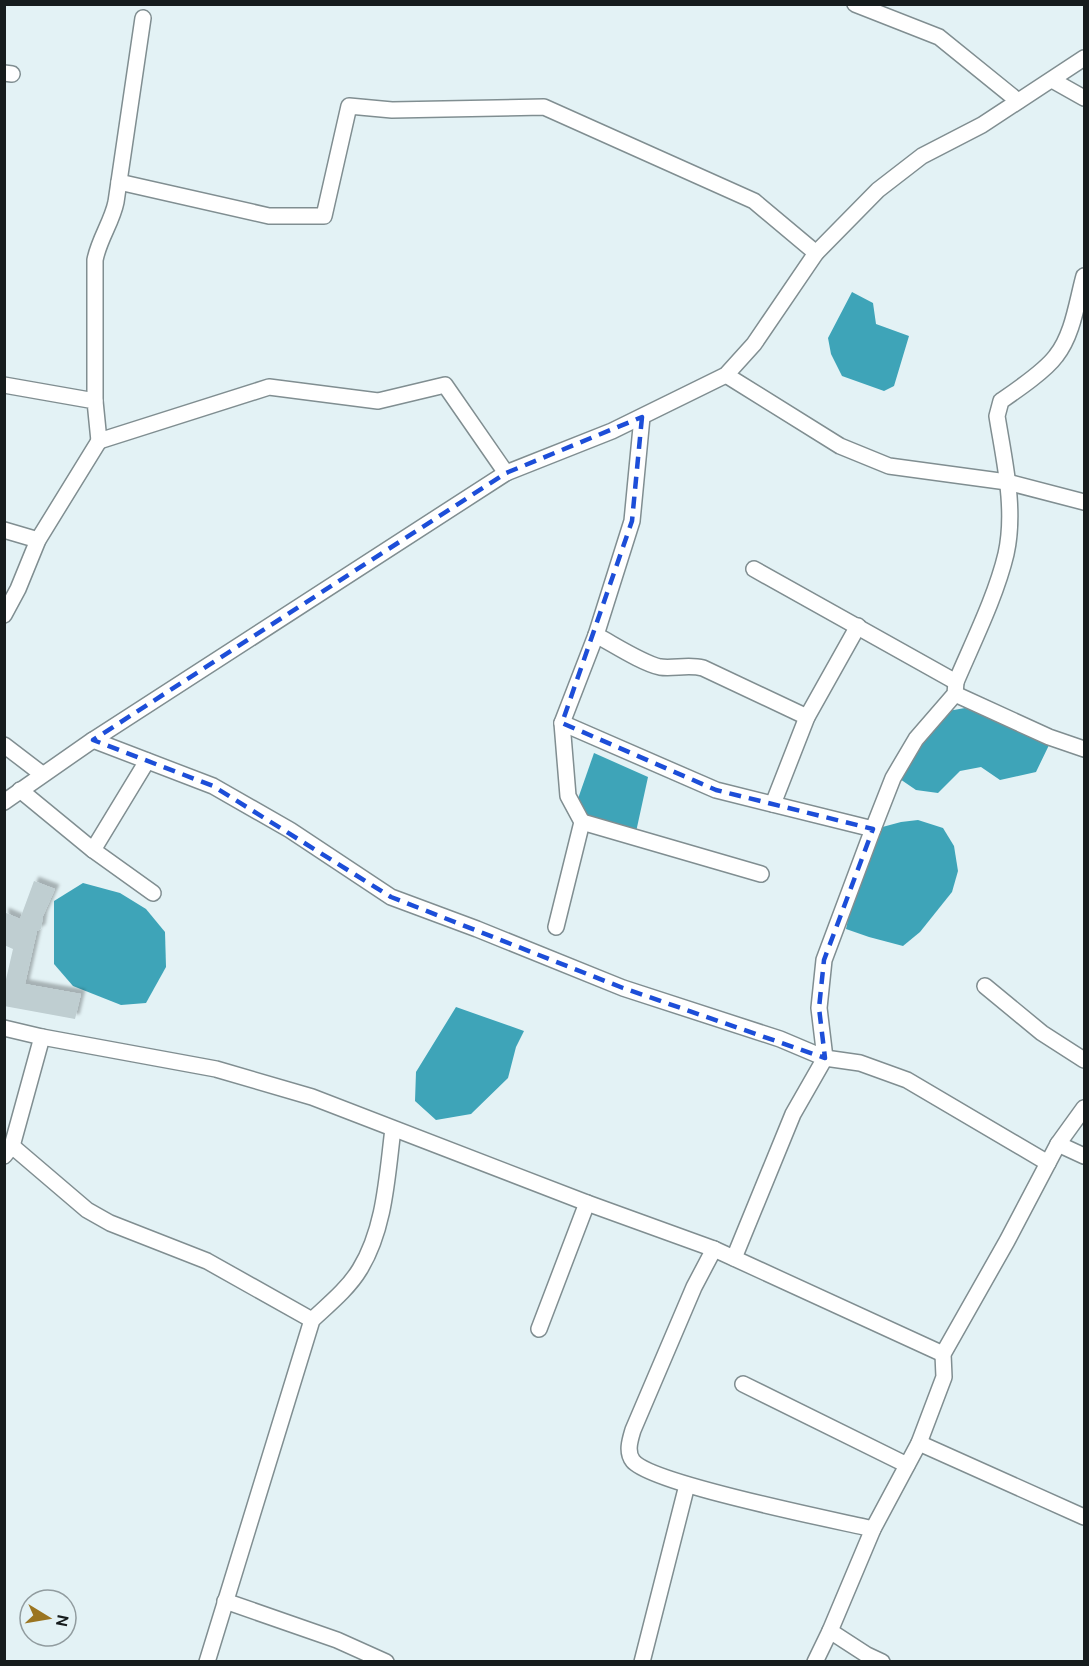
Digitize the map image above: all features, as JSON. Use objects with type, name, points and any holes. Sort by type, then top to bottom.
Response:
[{"type":"street","points":[[855,4],[939,38],[1018,101]]},
{"type":"street","points":[[4,615],[18,589],[38,540],[99,441],[95,401],[95,260],[114,215],[143,18]]},
{"type":"street","points":[[4,802],[93,740],[507,473],[642,417],[726,375],[754,344],[816,253],[878,190],[922,156],[982,125],[1084,58]]},
{"type":"street","points":[[1052,80],[1084,98]]},
{"type":"street","points":[[119,182],[269,216],[324,216],[349,106],[392,110],[544,107],[754,201],[816,253]]},
{"type":"street","points":[[734,1258],[793,1114],[825,1058],[819,1008],[824,960],[873,829],[893,778],[916,739],[956,688],[997,583],[1006,552],[1009,520],[1007,482],[997,417],[998,408],[1001,402],[1055,358],[1069,330],[1084,276]]},
{"type":"street","points":[[726,375],[840,446],[889,466],[1007,482],[1084,502]]},
{"type":"street","points":[[4,385],[95,401]]},
{"type":"street","points":[[99,441],[269,387],[378,401],[445,385],[507,473]]},
{"type":"street","points":[[556,927],[582,822],[568,796],[562,723],[596,635],[632,521],[642,417]]},
{"type":"street","points":[[4,530],[38,540]]},
{"type":"street","points":[[754,569],[858,626],[956,688],[1049,736],[1084,749]]},
{"type":"street","points":[[772,804],[807,717],[858,626]]},
{"type":"street","points":[[596,635],[654,665],[667,668],[690,666],[703,668],[807,717]]},
{"type":"street","points":[[562,723],[716,790],[873,829]]},
{"type":"street","points":[[93,740],[223,792],[290,830],[390,897],[477,929],[623,988],[780,1039],[825,1058],[860,1063],[907,1080],[1048,1163]]},
{"type":"street","points":[[4,745],[42,774]]},
{"type":"street","points":[[93,850],[147,761]]},
{"type":"street","points":[[20,790],[93,850],[153,893]]},
{"type":"street","points":[[582,822],[761,874]]},
{"type":"street","points":[[985,986],[1042,1033],[1084,1060]]},
{"type":"street","points":[[4,1028],[216,1069],[312,1097],[587,1203],[714,1249],[943,1354]]},
{"type":"street","points":[[42,1037],[8,1151],[87,1210],[110,1223],[207,1261],[312,1320]]},
{"type":"street","points":[[815,1662],[873,1529],[919,1443],[944,1377],[943,1354],[1007,1241],[1058,1144],[1084,1108]]},
{"type":"street","points":[[207,1662],[312,1320],[360,1270],[369,1250],[379,1221],[386,1187],[393,1129]]},
{"type":"street","points":[[1058,1144],[1084,1156]]},
{"type":"street","points":[[539,1329],[587,1203]]},
{"type":"street","points":[[714,1249],[694,1287],[633,1430],[629,1446],[630,1456],[642,1469],[687,1485],[873,1529]]},
{"type":"street","points":[[743,1384],[907,1465]]},
{"type":"street","points":[[919,1443],[1084,1517]]},
{"type":"street","points":[[642,1662],[687,1485]]},
{"type":"street","points":[[225,1601],[337,1640],[386,1662]]},
{"type":"street","points":[[830,1631],[882,1662]]},
{"type":"highlighted area","points":[[642,417],[632,521],[562,723],[716,790],[873,829],[824,960],[819,1008],[825,1058],[623,988],[391,897],[213,786],[93,740],[506,473]]},
{"type":"water","points":[[852,292],[873,303],[876,324],[909,336],[894,386],[884,391],[842,376],[831,354],[828,338]]},
{"type":"water","points":[[965,708],[1050,743],[1036,772],[1000,780],[981,767],[960,771],[938,793],[916,790],[897,777],[930,728],[948,711]]},
{"type":"water","points":[[594,753],[648,777],[634,841],[573,813]]},
{"type":"water","points":[[918,820],[943,828],[954,846],[958,871],[952,892],[920,932],[903,946],[846,929],[852,900],[875,829]]},
{"type":"water","points":[[83,883],[120,893],[146,909],[165,932],[166,967],[146,1003],[121,1005],[73,986],[54,964],[54,901]]},
{"type":"water","points":[[456,1007],[524,1031],[516,1047],[508,1078],[471,1114],[436,1120],[415,1101],[416,1072]]},
{"type":"building","points":[[34,881],[55,889],[43,916],[41,929],[37,931],[25,984],[81,994],[75,1019],[4,1006],[4,988],[13,949],[4,945],[4,912],[20,919]]}]
